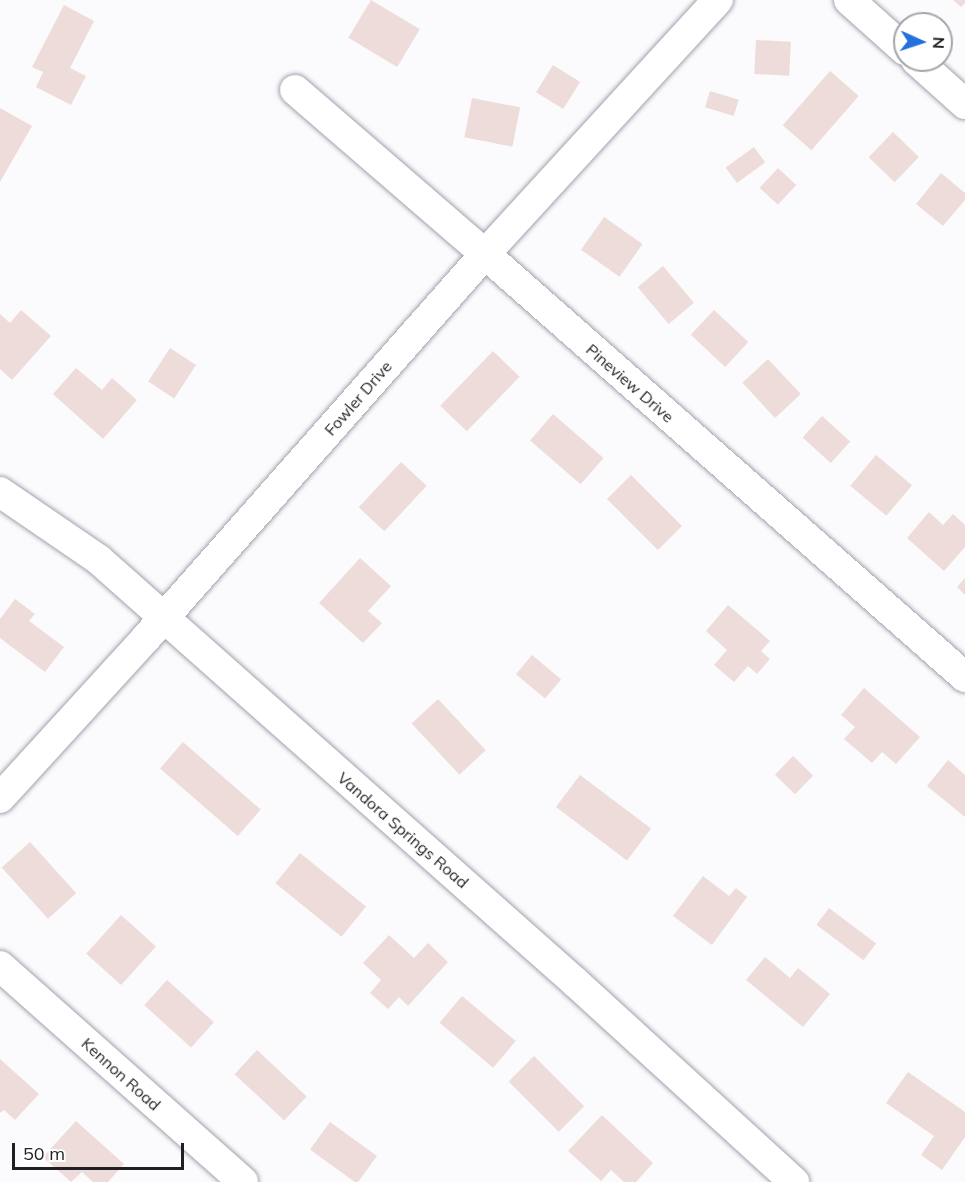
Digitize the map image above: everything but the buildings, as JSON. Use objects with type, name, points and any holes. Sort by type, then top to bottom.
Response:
[{"type":"street","name":"Fowler Drive","points":[[0,798],[164,617],[485,254],[718,0]]},
{"type":"street","points":[[849,0],[893,39]]},
{"type":"street","points":[[929,72],[965,104]]},
{"type":"street","name":"Pineview Drive","points":[[295,90],[485,254],[965,677]]},
{"type":"street","name":"Vandora Springs Road","points":[[0,492],[98,559],[567,974],[794,1182]]},
{"type":"street","name":"Kennon Road","points":[[0,966],[243,1182]]}]
